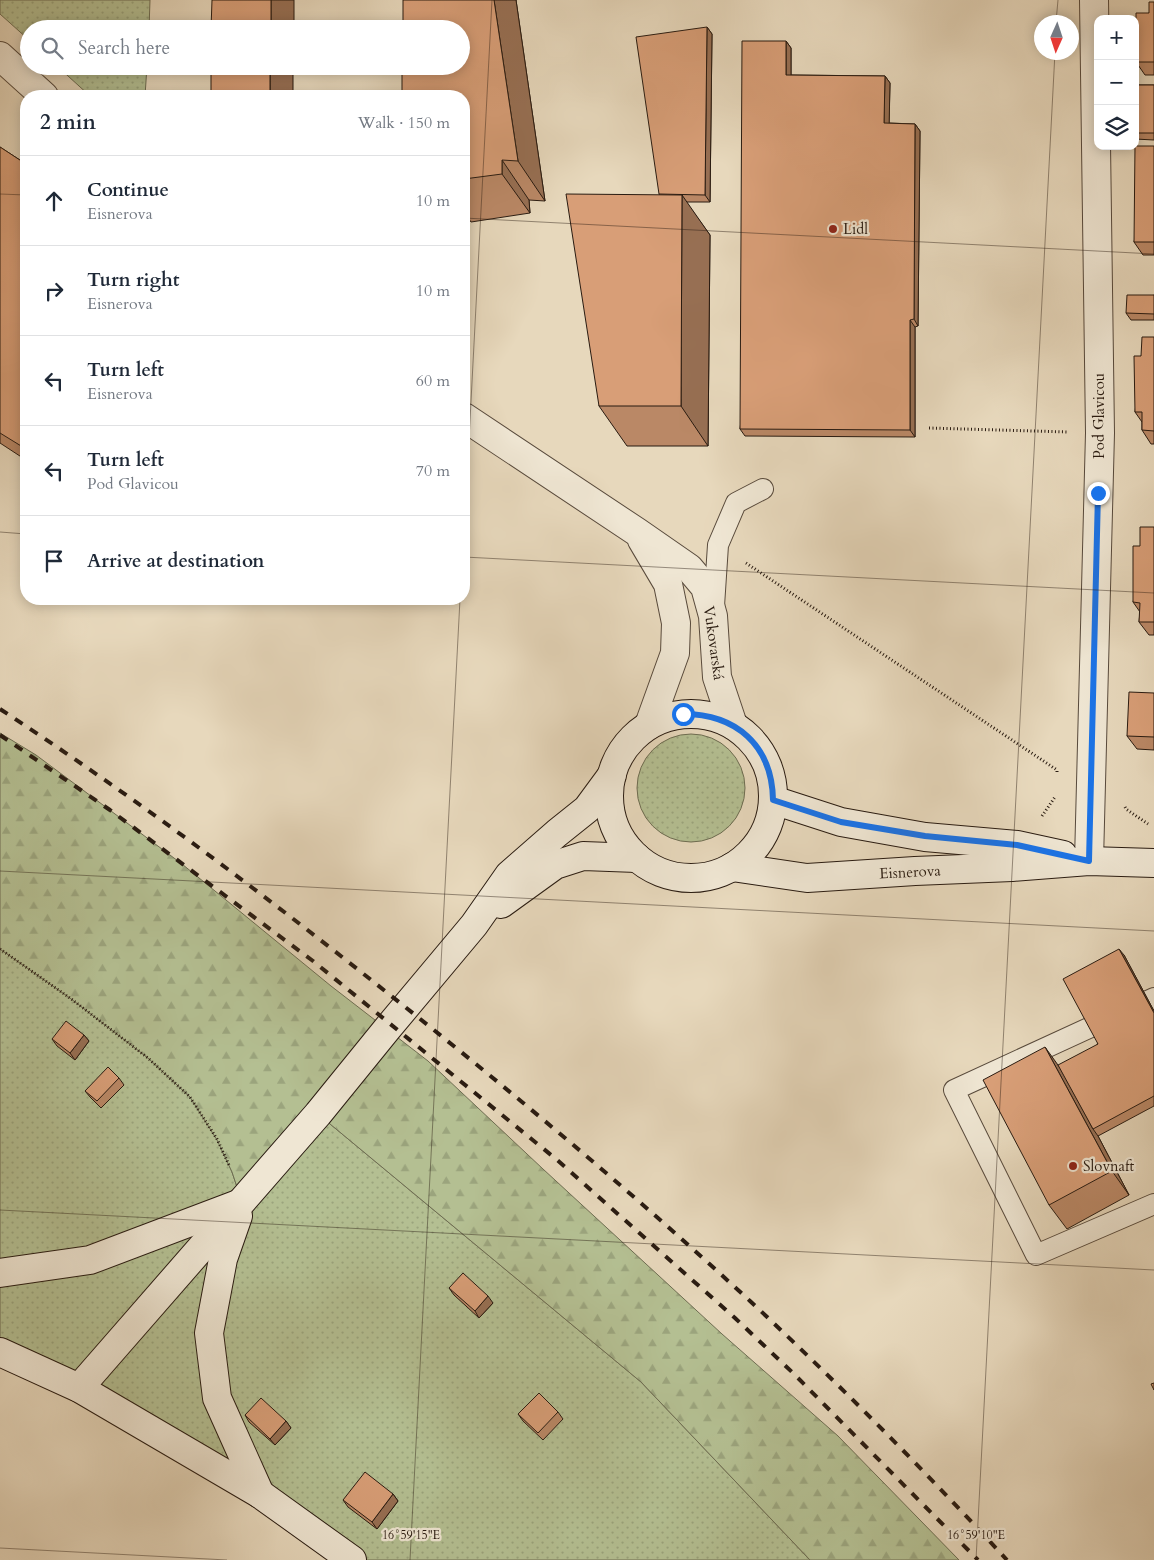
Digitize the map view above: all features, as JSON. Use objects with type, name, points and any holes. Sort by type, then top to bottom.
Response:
[{"type":"street","name":"Pod Glavicou","points":[[1089,861],[1100,433],[1093,1]]},
{"type":"street","points":[[0,56],[20,74]]},
{"type":"street","points":[[21,75],[37,90]]},
{"type":"street","name":"Vukovarská","points":[[470,421],[688,568],[705,587],[713,616],[717,677],[733,725]]},
{"type":"street","name":"Vukovarská","points":[[637,532],[668,584],[676,623],[675,653],[649,725]]},
{"type":"street","name":"Eisnerova","points":[[693,714],[713,717],[733,725],[751,739],[764,757],[772,778],[773,800],[770,820],[762,838],[749,854],[732,867],[711,875],[689,878],[666,874],[637,858],[621,838],[611,813],[609,800],[612,775],[616,763],[626,746],[649,725],[673,716],[693,714]]},
{"type":"street","points":[[78,1388],[318,1114],[386,1029],[474,925],[510,875],[557,833],[588,809],[612,775]]},
{"type":"street","name":"Eisnerova","points":[[773,800],[841,822],[925,836],[1017,845],[1089,861]]},
{"type":"street","points":[[474,925],[555,865],[583,856],[637,858]]},
{"type":"street","name":"Eisnerova","points":[[732,867],[807,878],[1089,861],[1154,863]]},
{"type":"street","points":[[0,1273],[90,1260],[242,1202]]},
{"type":"street","points":[[242,1202],[223,1259],[209,1333],[216,1398],[260,1494]]},
{"type":"street","points":[[0,1352],[78,1388],[260,1494],[352,1560]]},
{"type":"lane","points":[[713,616],[718,545],[736,503],[763,489]]},
{"type":"lane","points":[[1154,998],[954,1090],[1036,1255],[1154,1204]]},
{"type":"path","points":[[929,428],[1076,432]]},
{"type":"path","points":[[741,559],[1057,770],[1056,780]]},
{"type":"path","points":[[1037,822],[1055,799],[1056,789]]},
{"type":"path","points":[[0,949],[70,998],[125,1040],[148,1058],[190,1097],[217,1140],[232,1172],[242,1202]]},
{"type":"green space","points":[[0,0],[150,0],[149,20],[20,20],[20,32],[0,14]]},
{"type":"green space","points":[[67,75],[146,75],[145,90],[83,90]]},
{"type":"green space","points":[[0,733],[36,755],[182,864],[331,986],[428,1061],[722,1334],[838,1436],[959,1560],[810,1560],[641,1382],[318,1114],[242,1202],[232,1172],[217,1140],[190,1097],[148,1058],[70,998],[0,949]]},
{"type":"green space","points":[[691,734],[712,738],[729,750],[741,767],[745,788],[741,809],[729,826],[712,838],[691,842],[670,838],[653,826],[641,809],[637,788],[641,767],[653,750],[670,738]]},
{"type":"green space","points":[[0,949],[70,998],[148,1058],[190,1097],[217,1139],[232,1172],[242,1202],[318,1114],[641,1382],[810,1560],[352,1560],[0,1352]]},
{"type":"building","points":[[212,0],[271,0],[271,20],[211,20]]},
{"type":"building","points":[[403,0],[494,0],[518,161],[502,160],[502,174],[470,178],[470,90],[402,90],[402,75],[470,75],[470,20],[403,20]]},
{"type":"building","points":[[1149,2],[1154,2],[1154,62],[1139,62],[1139,15],[1136,15],[1136,13],[1149,13]]},
{"type":"building","points":[[707,27],[705,195],[659,194],[636,37]]},
{"type":"building","name":"Lidl","points":[[742,41],[786,41],[786,75],[885,76],[884,123],[915,124],[914,319],[910,320],[910,430],[740,429]]},
{"type":"building","points":[[211,75],[270,75],[270,90],[211,90]]},
{"type":"building","points":[[1139,85],[1154,85],[1154,133],[1139,133]]},
{"type":"building","points":[[1139,146],[1154,146],[1154,242],[1134,242],[1135,150],[1139,150]]},
{"type":"building","points":[[0,147],[20,160],[20,445],[0,433]]},
{"type":"building","points":[[566,194],[682,195],[681,406],[599,406]]},
{"type":"building","points":[[1127,295],[1154,295],[1154,314],[1126,313]]},
{"type":"building","points":[[1142,337],[1154,337],[1154,431],[1142,430],[1142,412],[1135,412],[1134,356],[1141,356]]},
{"type":"building","points":[[1140,527],[1154,527],[1154,622],[1139,622],[1140,603],[1133,602],[1133,546],[1140,546]]},
{"type":"building","points":[[1129,692],[1154,693],[1154,737],[1127,736]]},
{"type":"building","points":[[1119,949],[1154,1013],[1154,1096],[1093,1129],[1058,1065],[1098,1044],[1063,979]]},
{"type":"building","points":[[66,1021],[84,1035],[70,1053],[52,1039]]},
{"type":"building","name":"Slovnaft","points":[[1045,1047],[1112,1171],[1049,1205],[983,1080]]},
{"type":"building","points":[[108,1067],[119,1078],[97,1101],[85,1091]]},
{"type":"building","points":[[463,1273],[488,1296],[475,1311],[449,1288]]},
{"type":"building","points":[[539,1393],[558,1412],[538,1433],[518,1414]]},
{"type":"building","points":[[261,1398],[286,1421],[270,1439],[245,1415]]},
{"type":"building","points":[[365,1472],[393,1494],[372,1522],[343,1500]]},
{"type":"railway","points":[[0,709],[148,810],[244,881],[432,1028],[525,1104],[661,1221],[783,1332],[881,1428],[1007,1560]]},
{"type":"railway","points":[[0,735],[110,810],[313,961],[556,1159],[735,1318],[793,1373],[978,1560]]},
{"type":"place","name":"Lidl","points":[[833,229]]},
{"type":"place","name":"Slovnaft","points":[[1073,1166]]},
{"type":"route","points":[[683,714],[703,715],[724,721],[733,725],[751,739],[764,757],[772,778],[773,800],[841,822],[925,836],[1017,845],[1089,861],[1098,493]]}]
